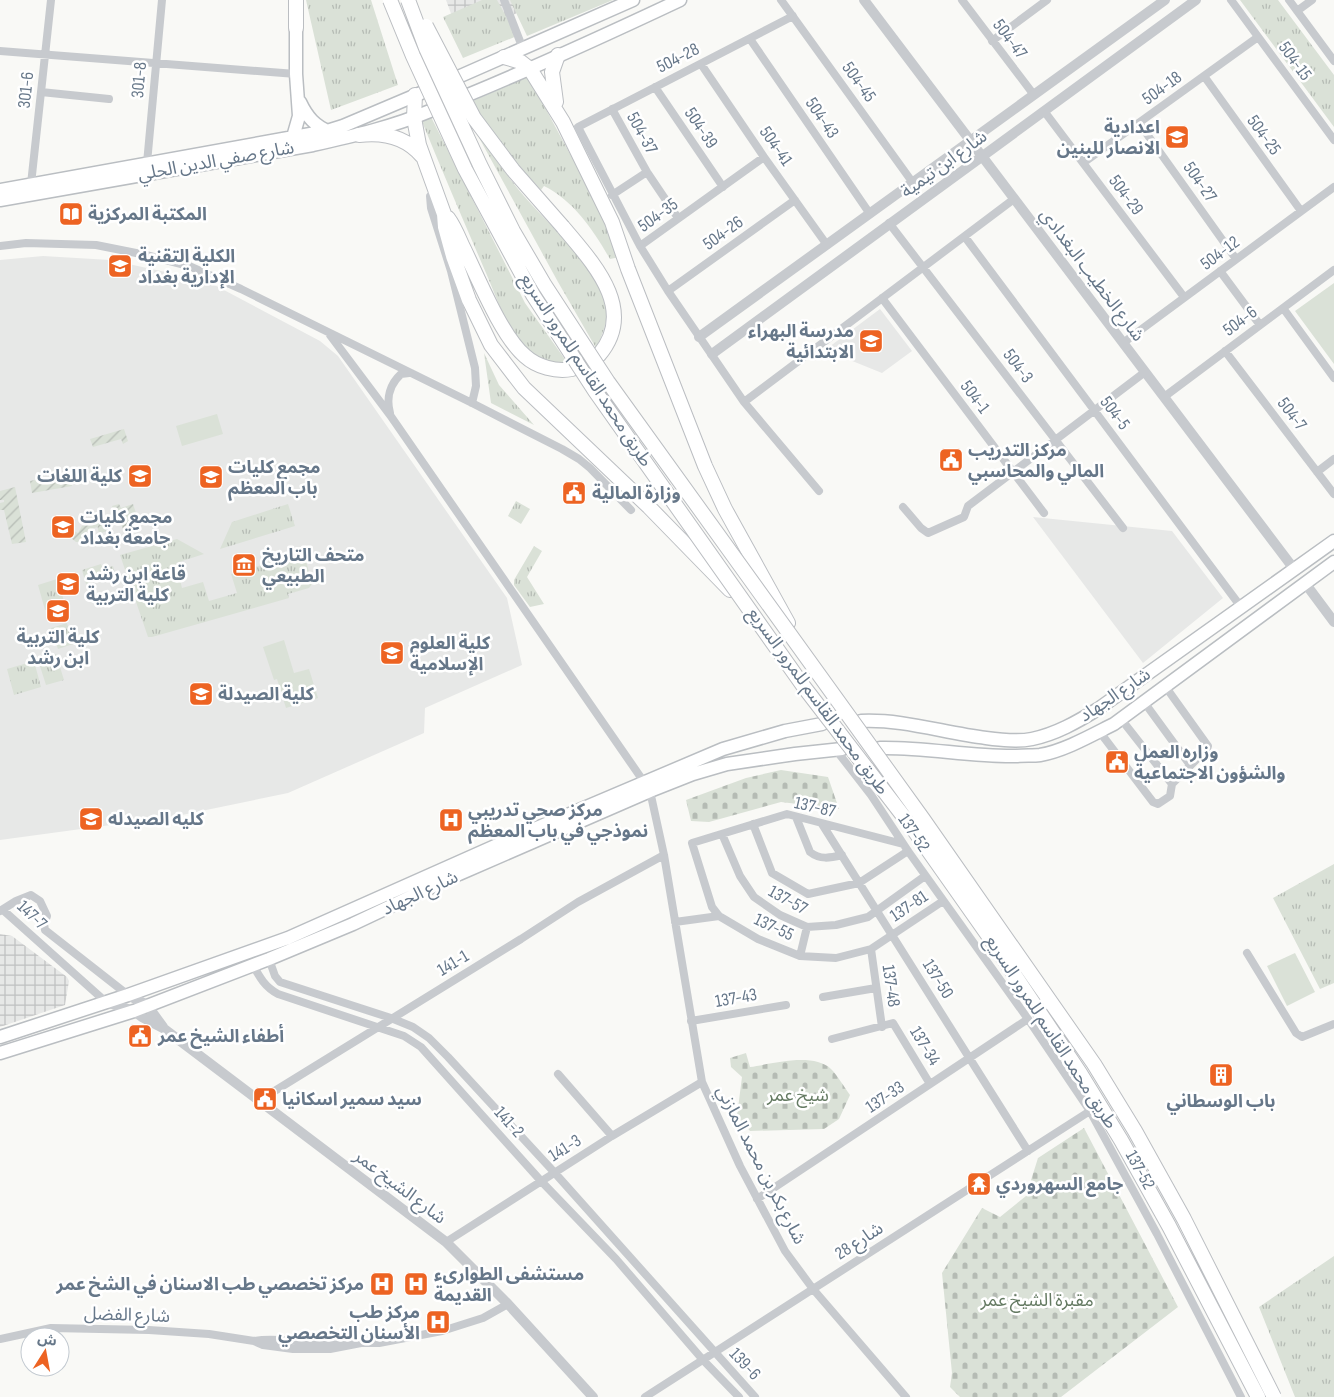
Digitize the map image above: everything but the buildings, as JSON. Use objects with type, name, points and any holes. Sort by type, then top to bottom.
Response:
[{"type":"highway","points":[[296,0],[296,28]]},
{"type":"highway","name":"طريق محمد القاسم للمرور السريع","points":[[390,0],[413,56],[465,169],[533,294],[595,391],[804,687],[911,826],[992,941],[1080,1072],[1169,1226],[1258,1397]]},
{"type":"highway","name":"طريق محمد القاسم للمرور السريع","points":[[408,0],[426,48],[480,165],[513,230],[544,284],[608,382],[804,652],[1094,1064],[1135,1131],[1184,1220],[1274,1397]]},
{"type":"highway","points":[[412,0],[474,118],[513,170],[585,253],[600,274],[612,297],[614,309],[613,328],[610,337],[599,354]]},
{"type":"highway","points":[[558,55],[552,72],[552,83],[554,98],[563,122],[612,222],[705,466],[725,509],[804,652]]},
{"type":"highway","points":[[504,57],[521,62],[530,69],[563,122]]},
{"type":"highway","points":[[418,94],[414,118],[415,132],[435,192],[444,214],[450,221],[500,321],[515,346],[526,357],[538,365],[551,369],[572,369]]},
{"type":"highway","points":[[359,135],[384,134],[395,137],[416,149],[424,158]]},
{"type":"highway","points":[[444,214],[444,226],[469,300],[491,345],[524,388],[668,526],[754,616]]},
{"type":"main road","points":[[458,77],[633,0]]},
{"type":"main road","points":[[468,95],[530,69],[680,0]]},
{"type":"main road","points":[[600,16],[608,34]]},
{"type":"main road","points":[[293,137],[299,116],[296,74],[296,28]]},
{"type":"main road","name":"شارع صفي الدين الحلي","points":[[0,190],[327,131],[418,94]]},
{"type":"main road","points":[[299,99],[306,114],[312,121],[327,131],[359,135]]},
{"type":"main road","name":"شارع صفي الدين الحلي","points":[[0,200],[313,145],[359,135],[414,118],[430,111]]},
{"type":"main road","name":"شارع الجهاد","points":[[861,720],[921,726],[963,736],[1006,740],[1031,739],[1068,727],[1098,710],[1334,541]]},
{"type":"main road","name":"شارع الجهاد","points":[[880,748],[921,749],[959,754],[1040,755],[1081,741],[1121,719],[1334,562]]},
{"type":"main road","name":"شارع الجهاد","points":[[0,1037],[128,996],[288,938],[456,870],[724,750],[785,731],[822,724]]},
{"type":"main road","points":[[959,754],[952,744],[956,738],[963,736]]},
{"type":"main road","points":[[758,740],[767,746],[768,753],[764,759]]},
{"type":"main road","name":"شارع الجهاد","points":[[647,786],[727,764],[839,750]]},
{"type":"main road","name":"شارع الجهاد","points":[[0,1053],[134,1011],[270,959],[353,924],[456,870]]},
{"type":"street","name":"301-6","points":[[31,184],[51,0]]},
{"type":"street","name":"301-8","points":[[147,163],[162,0]]},
{"type":"street","points":[[291,0],[296,28]]},
{"type":"street","points":[[504,0],[523,49]]},
{"type":"street","name":"504-45","points":[[781,0],[913,183]]},
{"type":"street","name":"شارع الخطيب البغدادي","points":[[864,0],[1294,569]]},
{"type":"street","name":"504-47","points":[[962,0],[1034,95]]},
{"type":"street","name":"شارع ابن تيمية","points":[[702,340],[827,245],[1165,0]]},
{"type":"street","name":"شارع ابن تيمية","points":[[712,354],[1196,0]]},
{"type":"street","name":"504-15","points":[[1231,0],[1334,140]]},
{"type":"street","points":[[1289,0],[1334,61]]},
{"type":"street","points":[[1297,11],[1312,0]]},
{"type":"street","points":[[992,41],[1045,1]]},
{"type":"street","name":"504-28","points":[[612,195],[578,127],[793,16]]},
{"type":"street","name":"504-18","points":[[1083,163],[1258,37]]},
{"type":"street","name":"504-43","points":[[750,38],[870,214]]},
{"type":"street","points":[[0,51],[296,74]]},
{"type":"street","name":"504-41","points":[[701,64],[827,245]]},
{"type":"street","name":"504-25","points":[[1204,76],[1301,211]]},
{"type":"street","name":"504-39","points":[[655,87],[723,187]]},
{"type":"street","points":[[41,92],[109,99]]},
{"type":"street","points":[[1016,108],[1027,124]]},
{"type":"street","name":"504-37","points":[[612,110],[646,172],[678,218]]},
{"type":"street","name":"504-29","points":[[1044,111],[1184,297]]},
{"type":"street","name":"504-27","points":[[1139,123],[1236,259]]},
{"type":"street","name":"504-35","points":[[764,157],[640,246],[668,291],[744,402],[819,491]]},
{"type":"street","name":"504-37","points":[[612,195],[646,172]]},
{"type":"street","name":"504-12","points":[[1123,343],[1334,187]]},
{"type":"street","points":[[435,192],[430,196],[431,208],[451,271],[475,368],[476,386],[472,403]]},
{"type":"street","points":[[612,195],[640,246]]},
{"type":"street","points":[[744,402],[1014,199]]},
{"type":"street","name":"504-26","points":[[668,291],[795,200]]},
{"type":"street","name":"504-3","points":[[890,224],[1123,528]]},
{"type":"street","name":"504-5","points":[[965,237],[1241,607]]},
{"type":"street","points":[[0,246],[26,243],[96,245],[189,266],[241,289],[472,403],[579,459],[631,510]]},
{"type":"street","name":"504-6","points":[[1164,397],[1334,270]]},
{"type":"street","points":[[1220,271],[1260,325]]},
{"type":"street","name":"504-1","points":[[882,298],[1044,513]]},
{"type":"street","points":[[1283,308],[1334,378]]},
{"type":"street","points":[[329,334],[390,415],[647,786]]},
{"type":"street","name":"504-7","points":[[1225,351],[1334,494]]},
{"type":"street","points":[[902,507],[924,531],[928,532],[964,517],[968,506],[1145,372]]},
{"type":"street","points":[[390,415],[388,398],[392,387],[401,374],[411,373]]},
{"type":"street","points":[[1317,472],[1334,459]]},
{"type":"street","points":[[1305,583],[1334,622]]},
{"type":"street","points":[[1099,732],[1153,802],[1158,804],[1170,796],[1172,784],[1207,750],[1208,746],[1165,686]]},
{"type":"street","points":[[1144,702],[1190,765]]},
{"type":"street","points":[[1121,719],[1172,784]]},
{"type":"street","name":"137-52","points":[[839,750],[905,848],[1028,1019],[1090,1111],[1157,1234],[1241,1397]]},
{"type":"street","name":"شارع بكر بن محمد المازني","points":[[647,786],[664,855],[702,1082],[757,1199],[785,1250],[813,1289],[906,1397]]},
{"type":"street","name":"137-87","points":[[719,916],[712,907],[692,843],[786,814],[905,848]]},
{"type":"street","points":[[796,817],[812,854],[822,858],[842,855]]},
{"type":"street","points":[[753,824],[772,873],[808,894],[860,883],[905,848]]},
{"type":"street","name":"137-50","points":[[822,824],[1028,1151]]},
{"type":"street","name":"137-57","points":[[722,834],[740,876],[754,897],[780,915],[807,927],[836,925],[868,917],[925,876]]},
{"type":"street","name":"141-1","points":[[260,1100],[578,902],[664,855]]},
{"type":"street","name":"147-7","points":[[106,1002],[1,911],[16,901],[31,895],[40,900],[47,916],[44,924],[45,930],[128,996]]},
{"type":"street","name":"137-81","points":[[892,935],[943,901]]},
{"type":"street","points":[[675,922],[719,916]]},
{"type":"street","name":"137-55","points":[[719,916],[758,939],[800,956],[836,958],[871,949],[892,935]]},
{"type":"street","points":[[800,956],[807,927]]},
{"type":"street","name":"137-48","points":[[871,949],[882,1027]]},
{"type":"street","points":[[1247,953],[1296,1033],[1302,1037],[1334,1024]]},
{"type":"street","name":"141-2","points":[[270,959],[275,976],[280,982],[391,1018],[413,1027],[429,1038],[554,1172],[714,1352]]},
{"type":"street","name":"141-2","points":[[253,965],[262,983],[278,994],[404,1036],[421,1047],[542,1181],[616,1259],[703,1360]]},
{"type":"street","points":[[823,997],[876,988]]},
{"type":"street","name":"شارع الشيخ عمر","points":[[128,996],[147,1005],[163,1028]]},
{"type":"street","name":"شارع الشيخ عمر","points":[[106,1002],[134,1011],[163,1028],[446,1242],[508,1304],[593,1397]]},
{"type":"street","name":"137-43","points":[[691,1021],[786,1005]]},
{"type":"street","name":"137-33","points":[[757,1199],[1028,1019]]},
{"type":"street","name":"137-34","points":[[882,1027],[893,1023],[930,1084]]},
{"type":"street","points":[[832,1039],[882,1027]]},
{"type":"street","points":[[558,1074],[612,1136]]},
{"type":"street","name":"141-3","points":[[446,1242],[554,1172],[702,1082]]},
{"type":"street","name":"شارع 28","points":[[644,1397],[1090,1111]]},
{"type":"street","name":"شارع الفضل","points":[[0,1339],[50,1328],[80,1328],[185,1332],[254,1340],[379,1343],[442,1331],[483,1318],[508,1304]]},
{"type":"street","name":"139-6","points":[[714,1352],[755,1397]]},
{"type":"street","name":"139-6","points":[[703,1360],[739,1397]]},
{"type":"shaded area","points":[[446,0],[547,0],[460,38]]},
{"type":"shaded area","name":"مجمع كليات باب المعظم","points":[[43,256],[110,260],[207,281],[320,341],[338,356],[507,598],[522,665],[425,708],[424,733],[288,793],[177,816],[0,840],[0,260]]},
{"type":"shaded area","points":[[880,309],[912,351],[882,373],[825,350]]},
{"type":"shaded area","points":[[1033,517],[1172,531],[1223,598],[1143,663]]},
{"type":"shaded area","points":[[0,934],[12,936],[67,977],[69,981],[65,1005],[0,1027]]},
{"type":"green space","points":[[306,0],[371,0],[398,85],[331,110]]},
{"type":"green space","points":[[482,0],[497,0],[517,36],[463,58],[443,17]]},
{"type":"green space","points":[[510,0],[613,0],[527,36]]},
{"type":"green space","points":[[1240,0],[1278,0],[1334,75],[1334,127]]},
{"type":"green space","points":[[528,76],[605,219],[620,257],[610,259],[590,228],[574,208],[555,192],[544,186],[541,190],[503,148],[479,113],[473,101]]},
{"type":"green space","points":[[431,117],[525,303],[569,365],[549,362],[531,354],[521,345],[511,329],[421,119]]},
{"type":"green space","points":[[477,134],[518,189],[566,241],[597,282],[604,296],[607,316],[602,336],[596,348],[558,282]]},
{"type":"green space","points":[[1334,283],[1334,364],[1295,311]]},
{"type":"green space","points":[[484,353],[499,385],[534,425],[491,403]]},
{"type":"green space","points":[[217,414],[223,434],[182,446],[176,426]]},
{"type":"green space","points":[[124,429],[128,441],[123,444],[121,439],[93,447],[90,439]]},
{"type":"green space","points":[[69,473],[72,486],[32,493],[30,481]]},
{"type":"green space","points":[[15,487],[26,542],[12,544],[4,510],[0,510],[0,503],[4,502],[4,500],[0,500],[0,491]]},
{"type":"green space","points":[[516,501],[530,509],[521,524],[508,516]]},
{"type":"green space","points":[[119,504],[121,508],[133,504],[136,513],[133,515],[137,527],[124,531],[121,524],[117,525],[112,506]]},
{"type":"green space","points":[[288,504],[295,526],[220,549],[232,522]]},
{"type":"green space","points":[[102,519],[106,531],[99,534],[97,524],[97,527],[87,531],[83,542],[76,542],[65,533],[68,528],[78,533],[82,526]]},
{"type":"green space","points":[[177,539],[204,554],[176,563],[182,588],[203,582],[209,601],[237,593],[231,574],[302,553],[304,553],[312,584],[309,588],[288,594],[289,598],[148,637],[120,555]]},
{"type":"green space","points":[[534,546],[542,551],[527,577],[544,604],[530,607],[514,585],[514,580]]},
{"type":"green space","points":[[101,564],[103,569],[113,566],[115,574],[86,584],[82,570]]},
{"type":"green space","points":[[57,579],[65,604],[45,610],[38,585]]},
{"type":"green space","points":[[67,623],[73,644],[58,649],[51,628]]},
{"type":"green space","points":[[284,640],[294,673],[309,669],[318,698],[286,708],[277,679],[274,680],[263,647]]},
{"type":"green space","points":[[56,654],[64,680],[46,685],[38,660]]},
{"type":"green space","points":[[34,661],[41,687],[14,695],[7,669]]},
{"type":"green space","points":[[781,770],[828,777],[839,809],[781,802],[709,822],[691,821],[686,800],[746,778]]},
{"type":"green space","points":[[1334,864],[1334,983],[1320,989],[1273,898]]},
{"type":"green space","points":[[1295,953],[1315,992],[1287,1006],[1267,966]]},
{"type":"green space","name":"شيخ عمر","points":[[746,1053],[750,1067],[803,1060],[814,1061],[831,1069],[850,1095],[839,1119],[824,1129],[750,1131],[737,1116],[742,1077],[731,1067],[730,1058]]},
{"type":"green space","name":"مقبرة الشيخ عمر","points":[[1084,1128],[1178,1307],[1061,1397],[960,1397],[950,1387],[952,1373],[942,1273],[982,1208],[1000,1217],[1026,1196],[1038,1158]]},
{"type":"green space","points":[[1334,1256],[1334,1397],[1295,1397],[1259,1307]]},
{"type":"place","name":"اعدادية الانصار للبنين","points":[[1177,137]]},
{"type":"place","name":"المكتبة المركزية","points":[[71,214]]},
{"type":"place","name":"الكلية التقنية الإدارية بغداد","points":[[120,266]]},
{"type":"place","name":"مدرسة البهراء الابتدائية","points":[[871,341]]},
{"type":"place","name":"مركز التدريب المالي والمحاسبي","points":[[951,460]]},
{"type":"place","name":"كلية اللغات","points":[[140,476]]},
{"type":"place","name":"مجمع كليات باب المعظم","points":[[211,477]]},
{"type":"place","name":"وزارة المالية","points":[[574,493]]},
{"type":"place","name":"مجمع كليات جامعة بغداد","points":[[63,527]]},
{"type":"place","name":"متحف التاريخ الطبيعي","points":[[244,565]]},
{"type":"place","name":"قاعة ابن رشد كلية التربية","points":[[68,584]]},
{"type":"place","name":"كلية التربية ابن رشد","points":[[58,611]]},
{"type":"place","name":"كلية العلوم الإسلامية","points":[[392,653]]},
{"type":"place","name":"كلية الصيدلة","points":[[201,694]]},
{"type":"place","name":"وزاره العمل والشؤون الاجتماعية","points":[[1117,762]]},
{"type":"place","name":"كليه الصيدله","points":[[91,819]]},
{"type":"place","name":"مركز صحي تدريبي نموذجي في باب المعظم","points":[[451,820]]},
{"type":"place","name":"أطفاء الشيخ عمر","points":[[140,1036]]},
{"type":"place","name":"باب الوسطاني","points":[[1221,1075]]},
{"type":"place","name":"سيد سمير اسكانيا","points":[[265,1099]]},
{"type":"place","name":"جامع السهروردي","points":[[979,1184]]},
{"type":"place","name":"مركز تخصصي طب الاسنان في الشخ عمر","points":[[382,1284]]},
{"type":"place","name":"مستشفى الطوارىء القديمة","points":[[416,1284]]},
{"type":"place","name":"مركز طب الأسنان التخصصي","points":[[438,1322]]}]
